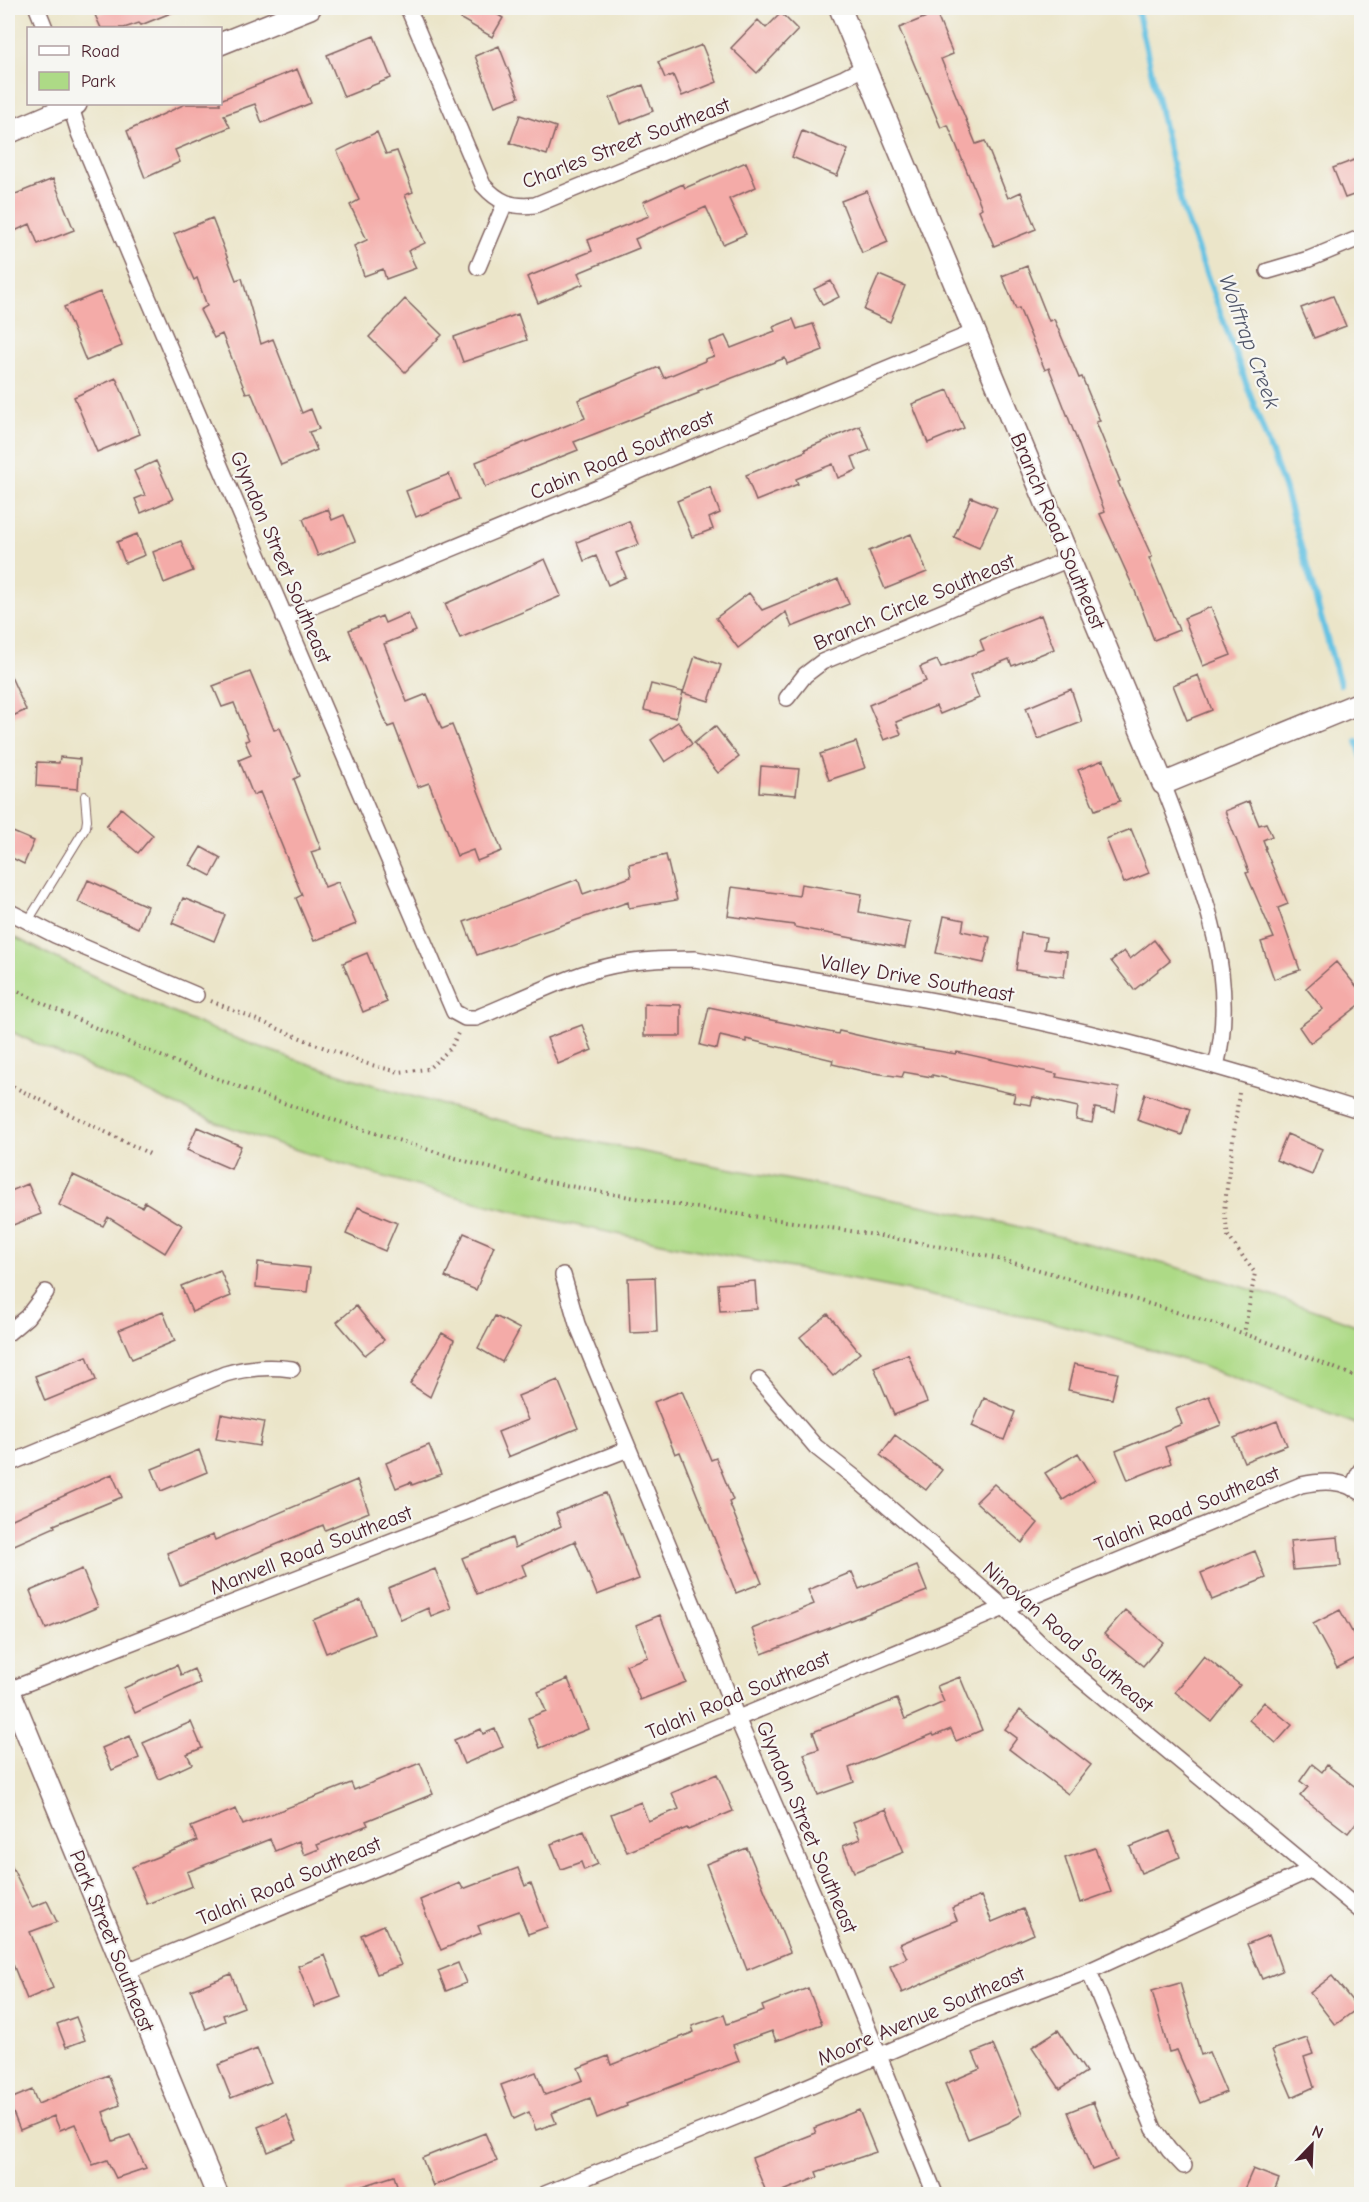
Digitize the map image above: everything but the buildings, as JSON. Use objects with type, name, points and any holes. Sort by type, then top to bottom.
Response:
[{"type":"street","points":[[37,8],[45,27]]},
{"type":"street","points":[[222,43],[310,8]]},
{"type":"street","name":"Charles Street Southeast","points":[[408,8],[483,185],[492,195],[505,203],[520,207],[535,205],[833,83],[865,67]]},
{"type":"street","name":"Branch Road Southeast","points":[[840,8],[1069,558],[1199,880],[1214,938],[1224,994],[1224,1019],[1216,1066]]},
{"type":"street","points":[[8,133],[70,105]]},
{"type":"street","name":"Glyndon Street Southeast","points":[[72,105],[79,133],[450,1007],[465,1018]]},
{"type":"street","points":[[478,267],[505,203]]},
{"type":"street","points":[[1268,271],[1309,259],[1362,237]]},
{"type":"street","name":"Cabin Road Southeast","points":[[284,618],[975,332]]},
{"type":"street","name":"Branch Circle Southeast","points":[[787,698],[805,675],[822,662],[1069,558]]},
{"type":"street","points":[[1162,784],[1362,702]]},
{"type":"street","points":[[8,911],[196,995]]},
{"type":"street","name":"Valley Drive Southeast","points":[[465,1018],[476,1018],[600,968],[657,959],[695,959],[998,1014],[1108,1038],[1216,1066],[1362,1111]]},
{"type":"street","name":"Glyndon Street Southeast","points":[[563,1275],[577,1324],[695,1609],[737,1718],[789,1836],[935,2194]]},
{"type":"street","points":[[8,1333],[27,1317],[46,1292]]},
{"type":"street","points":[[8,1464],[225,1374],[247,1367],[292,1369]]},
{"type":"street","name":"Ninovan Road Southeast","points":[[759,1380],[816,1448],[854,1477],[1003,1607],[1050,1653],[1362,1912]]},
{"type":"street","name":"Manvell Road Southeast","points":[[8,1688],[628,1449]]},
{"type":"street","name":"Talahi Road Southeast","points":[[125,1972],[1301,1485],[1319,1481],[1336,1482],[1357,1491],[1360,1471]]},
{"type":"street","name":"Park Street Southeast","points":[[8,1688],[217,2194]]},
{"type":"street","name":"Moore Avenue Southeast","points":[[545,2194],[753,2110],[978,2013],[1089,1971],[1310,1870]]},
{"type":"street","points":[[1089,1971],[1154,2130],[1184,2166]]},
{"type":"lane","points":[[28,921],[86,827],[85,796]]},
{"type":"path","points":[[8,986],[125,1041],[237,1088],[471,1163],[526,1177],[664,1204],[767,1218],[927,1244],[991,1257],[1053,1273],[1244,1334],[1362,1379]]},
{"type":"path","points":[[196,995],[320,1046],[368,1064],[399,1072],[428,1069],[452,1048],[465,1018]]},
{"type":"path","points":[[8,1084],[150,1154]]},
{"type":"path","points":[[1239,1093],[1224,1211],[1228,1236],[1255,1273],[1244,1334]]},
{"type":"green space","points":[[8,934],[123,990],[240,1040],[321,1068],[430,1101],[582,1139],[896,1200],[1060,1237],[1212,1277],[1312,1309],[1361,1327],[1361,1426],[1195,1364],[1093,1333],[942,1298],[639,1238],[488,1205],[357,1169],[229,1127],[8,1030]]},
{"type":"waterway","name":"Wolftrap Creek","points":[[1137,8],[1182,207],[1284,487],[1340,684]]},
{"type":"waterway","name":"Wolftrap Creek","points":[[1357,741],[1362,757]]}]
